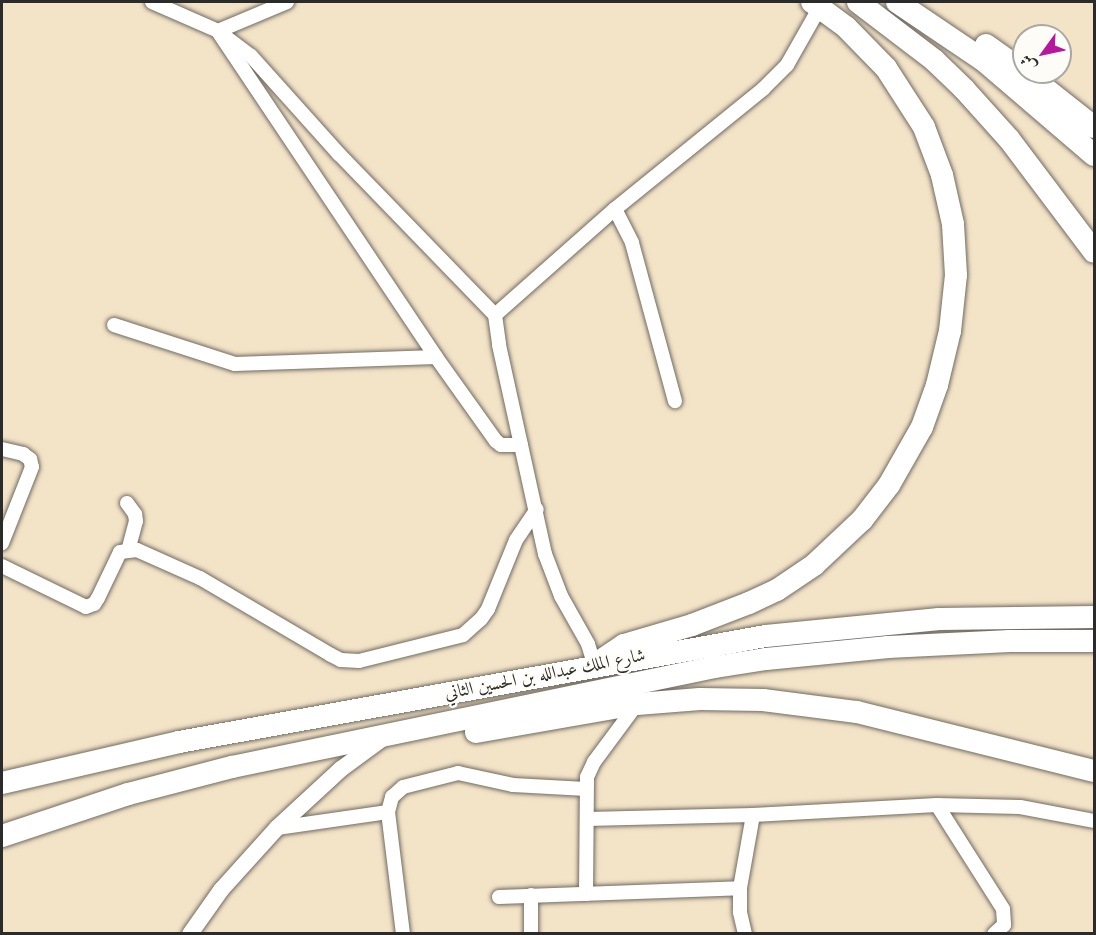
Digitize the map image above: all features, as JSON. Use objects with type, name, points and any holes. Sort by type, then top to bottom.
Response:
[{"type":"highway","points":[[858,2],[934,60],[964,89],[1009,139],[1095,252]]},
{"type":"highway","points":[[897,2],[983,60],[1095,155]]},
{"type":"highway","points":[[920,2],[1012,64]]},
{"type":"highway","points":[[595,667],[608,654],[624,645],[692,625],[749,603],[777,590],[814,566],[847,536],[890,485],[912,447],[930,406],[950,331],[956,275],[953,224],[942,175],[924,127],[886,68],[871,50],[816,4]]},
{"type":"highway","points":[[1039,84],[1095,128]]},
{"type":"highway","name":"شارع الملك عبدالله بن الحسين الثاني","points":[[2,783],[179,742],[709,645],[823,629],[939,619],[1095,617]]},
{"type":"highway","name":"شارع الملك عبدالله بن الحسين الثاني","points":[[2,836],[77,810],[180,780],[665,677],[766,659],[949,643],[1095,641]]},
{"type":"highway","points":[[398,733],[447,737],[637,704],[731,699],[825,707],[887,719],[1095,771]]},
{"type":"street","points":[[152,2],[218,31],[251,56],[339,154],[495,315],[545,554],[555,582],[588,644],[595,667]]},
{"type":"street","points":[[218,31],[287,2]]},
{"type":"street","points":[[495,315],[615,209],[763,89],[787,65],[816,4]]},
{"type":"street","points":[[218,31],[436,357],[496,441],[501,445],[521,445]]},
{"type":"street","points":[[615,209],[632,243],[675,401]]},
{"type":"street","points":[[114,324],[235,364],[436,357]]},
{"type":"street","points":[[2,449],[23,454],[30,459],[32,467],[2,543]]},
{"type":"street","points":[[2,566],[86,607],[94,604],[117,557],[128,549],[136,520],[135,514],[127,503]]},
{"type":"street","points":[[128,549],[137,550],[200,578],[341,660],[359,661],[452,640],[468,631],[488,609],[516,540],[537,508]]},
{"type":"street","points":[[586,894],[587,777],[594,762],[637,704]]},
{"type":"street","name":"شارع الملك عبدالله بن الحسين الثاني","points":[[190,933],[226,883],[277,828],[341,769],[398,733]]},
{"type":"street","points":[[403,933],[388,812],[392,797],[403,787],[458,773],[513,785],[586,789]]},
{"type":"street","points":[[587,819],[753,815],[937,805],[1020,807],[1095,820]]},
{"type":"street","points":[[937,805],[1003,909],[1004,925],[994,933]]},
{"type":"street","points":[[277,828],[388,812]]},
{"type":"street","points":[[745,933],[740,912],[740,888],[753,815]]},
{"type":"street","points":[[499,897],[740,888]]},
{"type":"street","points":[[531,895],[531,933]]}]
